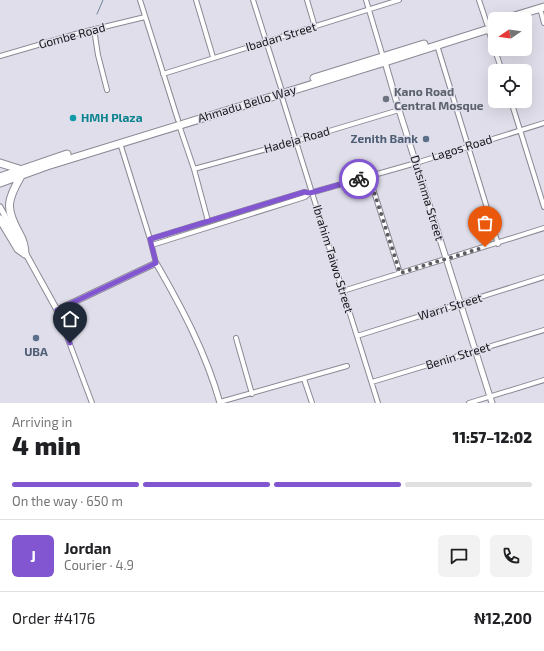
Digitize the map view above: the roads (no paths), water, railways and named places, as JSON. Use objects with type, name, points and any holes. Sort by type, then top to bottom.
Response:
[{"type":"main road","points":[[532,13],[543,10]]},
{"type":"main road","points":[[532,14],[543,10]]},
{"type":"main road","name":"Ahmadu Bello Way","points":[[384,59],[436,45],[488,28]]},
{"type":"main road","name":"Ahmadu Bello Way","points":[[2,179],[178,122],[488,28]]},
{"type":"main road","name":"Ahmadu Bello Way","points":[[20,173],[120,143],[178,122]]},
{"type":"main road","points":[[0,163],[20,173],[9,203],[10,212],[25,245],[25,254]]},
{"type":"main road","points":[[0,219],[18,249],[25,254]]},
{"type":"street","points":[[140,0],[194,169],[208,221]]},
{"type":"street","points":[[196,0],[213,57]]},
{"type":"street","name":"Ibrahim Taiwo Street","points":[[253,0],[311,192],[378,403]]},
{"type":"street","points":[[307,0],[315,27]]},
{"type":"street","points":[[366,0],[384,59]]},
{"type":"street","name":"Ibadan Street","points":[[163,74],[398,0]]},
{"type":"street","points":[[479,0],[488,22]]},
{"type":"street","points":[[543,10],[544,23]]},
{"type":"street","name":"Gombe Road","points":[[0,56],[94,29],[145,17]]},
{"type":"street","points":[[94,29],[98,55],[107,90]]},
{"type":"street","points":[[436,45],[498,244]]},
{"type":"street","name":"Dutsinma Street","points":[[384,59],[492,403]]},
{"type":"street","points":[[513,108],[544,206]]},
{"type":"street","name":"Hadeja Road","points":[[194,169],[296,141],[399,110]]},
{"type":"street","name":"Lagos Road","points":[[150,239],[304,192],[311,192],[369,176],[544,122]]},
{"type":"street","points":[[120,143],[156,263],[187,318],[209,368],[220,403],[347,366]]},
{"type":"street","points":[[369,176],[400,273]]},
{"type":"street","points":[[152,246],[305,197],[311,192]]},
{"type":"street","points":[[0,207],[57,310],[92,403]]},
{"type":"street","points":[[343,291],[498,244],[544,228]]},
{"type":"street","points":[[57,310],[156,263]]},
{"type":"street","name":"Warri Street","points":[[357,336],[544,277]]},
{"type":"street","name":"Benin Street","points":[[372,382],[544,330]]},
{"type":"street","points":[[236,338],[252,394]]},
{"type":"street","points":[[304,379],[312,403]]},
{"type":"street","points":[[469,403],[544,380]]},
{"type":"waterway","points":[[97,14],[103,0]]},
{"type":"place","name":"Kano Road Central Mosque","points":[[386,99]]},
{"type":"place","name":"HMH Plaza","points":[[73,118]]},
{"type":"place","name":"Zenith Bank","points":[[426,139]]},
{"type":"place","name":"UBA","points":[[36,338]]}]
